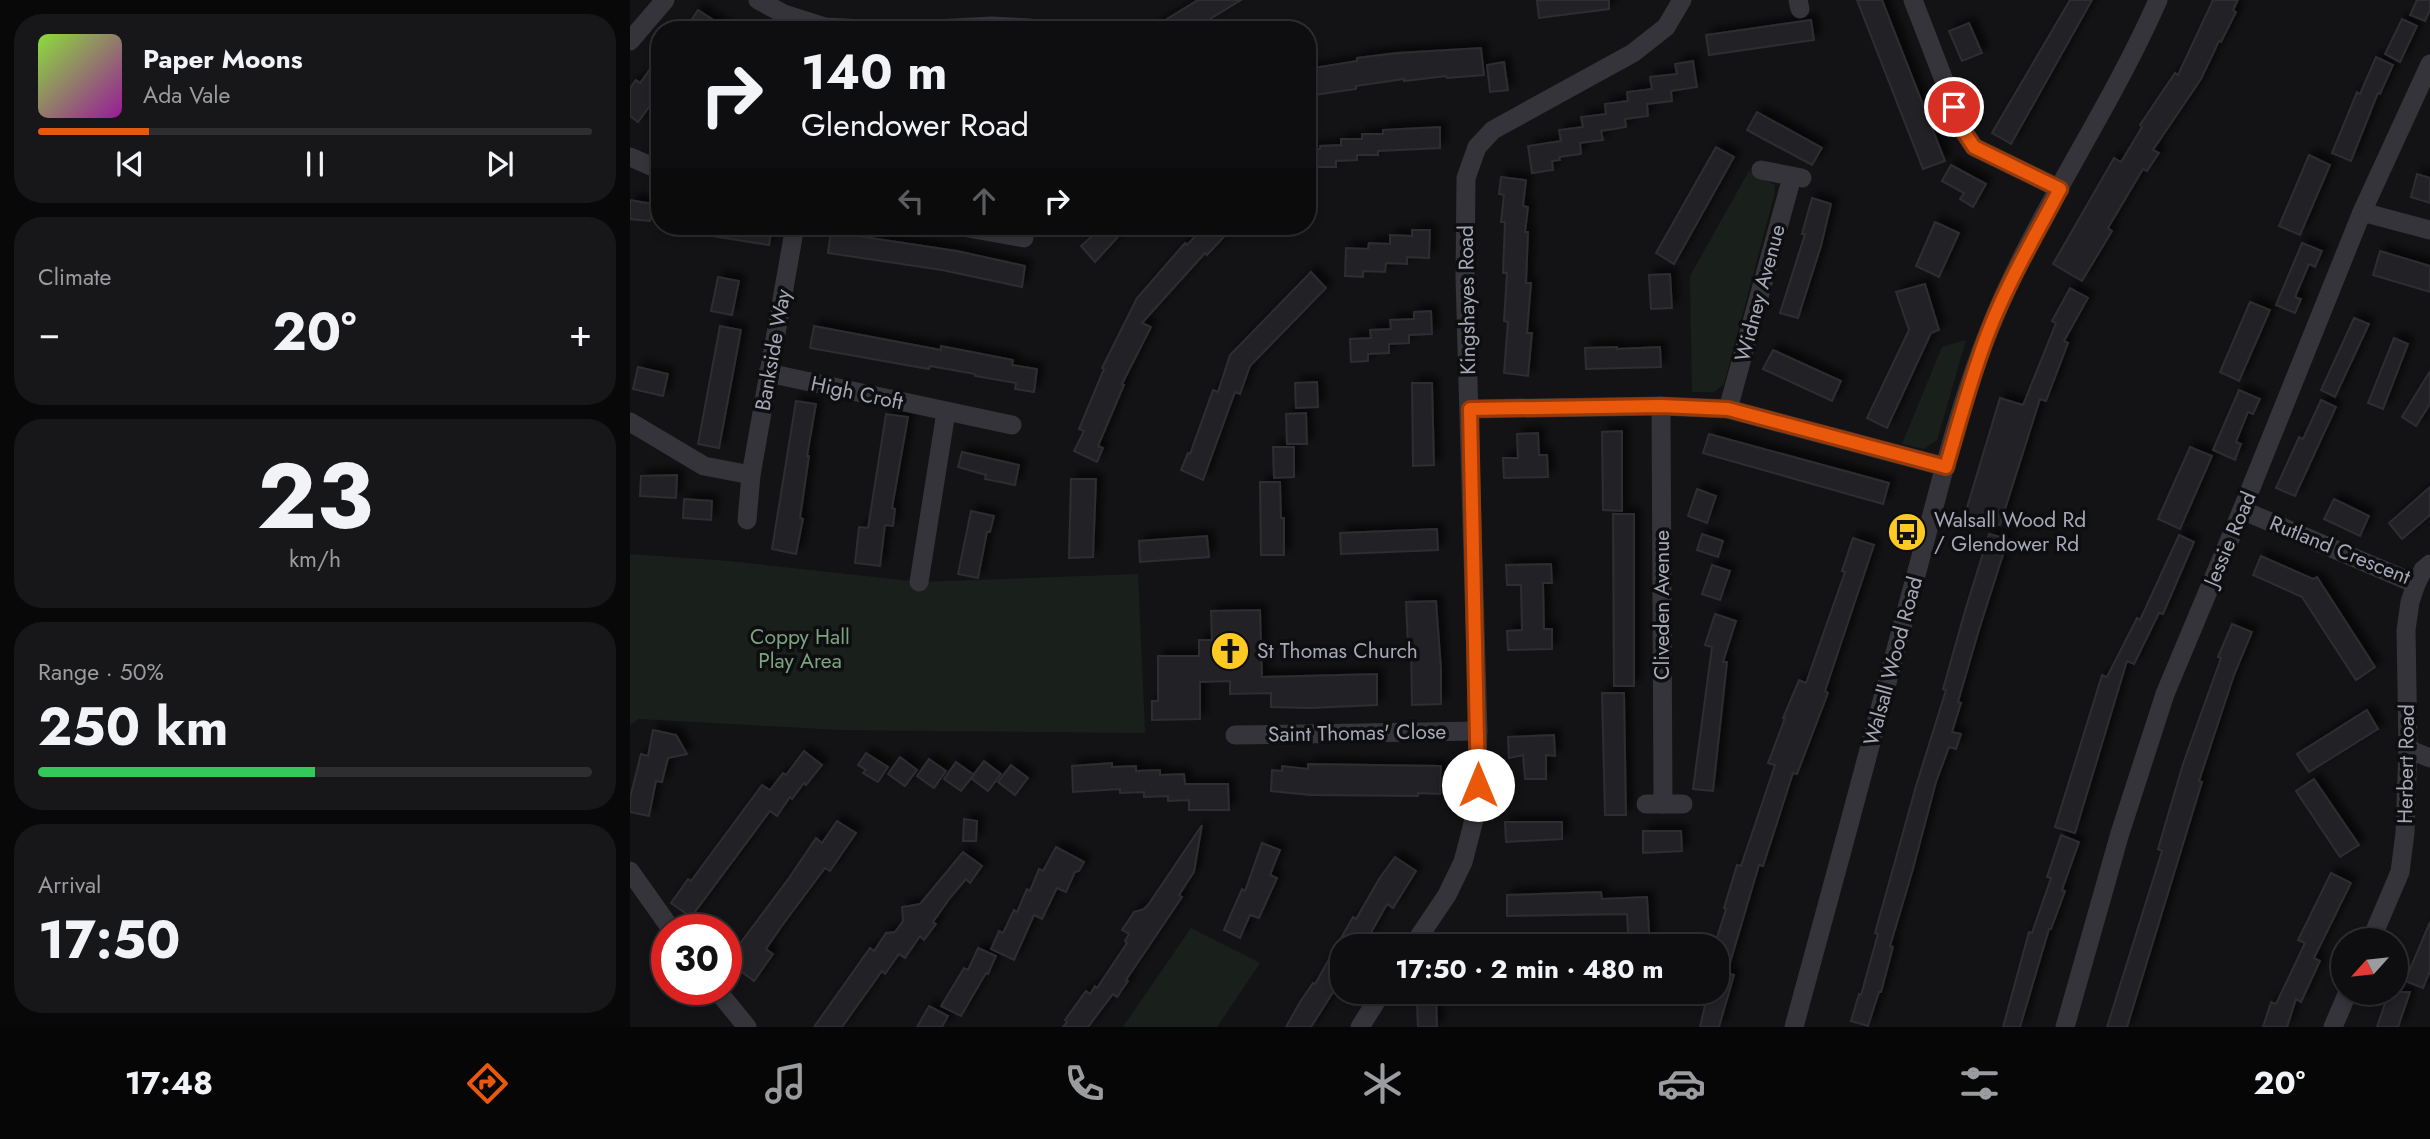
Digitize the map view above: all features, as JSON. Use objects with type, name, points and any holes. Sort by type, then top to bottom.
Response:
[{"type":"street","points":[[630,41],[665,0]]},
{"type":"street","points":[[758,0],[807,21]]},
{"type":"street","name":"Kingshayes Road","points":[[1421,934],[1447,894],[1463,862],[1473,833],[1478,785],[1465,278],[1466,178],[1477,147],[1493,130],[1633,53],[1666,27],[1682,0]]},
{"type":"street","name":"Walsall Wood Road","points":[[1794,1027],[1946,467],[1976,366],[2014,277],[2158,0]]},
{"type":"street","points":[[1914,1],[1969,141],[1974,147],[2060,189]]},
{"type":"street","name":"Jessie Road","points":[[2065,1027],[2120,833],[2165,694],[2362,212],[2430,64]]},
{"type":"street","points":[[630,157],[651,166]]},
{"type":"street","name":"Widney Avenue","points":[[1728,409],[1797,177],[1762,170]]},
{"type":"street","points":[[2362,212],[2430,230]]},
{"type":"street","name":"Bankside Way","points":[[747,520],[751,475],[793,235]]},
{"type":"street","points":[[1017,235],[1024,238]]},
{"type":"street","name":"High Croft","points":[[768,373],[1012,425]]},
{"type":"street","points":[[1470,409],[1661,406],[1728,409],[1946,467]]},
{"type":"street","name":"Cliveden Avenue","points":[[1661,406],[1655,804],[1684,804]]},
{"type":"street","points":[[919,582],[934,545],[946,412]]},
{"type":"street","points":[[630,422],[704,466],[751,475]]},
{"type":"street","name":"Rutland Crescent","points":[[2242,510],[2416,584],[2423,570],[2430,564]]},
{"type":"street","name":"Herbert Road","points":[[2376,928],[2400,872],[2405,834],[2408,749],[2406,630],[2416,584]]},
{"type":"street","name":"Saint Thomas' Close","points":[[1235,735],[1478,731]]},
{"type":"street","points":[[2408,749],[2430,758]]},
{"type":"street","points":[[630,871],[660,914]]},
{"type":"street","points":[[1360,1027],[1374,1004]]},
{"type":"street","points":[[729,1005],[747,1027]]},
{"type":"street","points":[[2333,1027],[2342,1005]]},
{"type":"green space","points":[[1749,171],[1775,185],[1774,196],[1724,384],[1714,392],[1692,392],[1690,276]]},
{"type":"green space","points":[[1966,340],[1937,440],[1924,449],[1902,444],[1942,347]]},
{"type":"green space","name":"Coppy Hall Play Area","points":[[630,554],[729,561],[920,582],[1138,574],[1145,733],[842,730],[639,719],[630,725]]},
{"type":"green space","points":[[1191,928],[1260,963],[1217,1027],[1123,1027]]},
{"type":"building","points":[[1198,0],[1241,0],[1207,21],[1164,21]]},
{"type":"building","points":[[1609,0],[1609,9],[1539,18],[1537,1]]},
{"type":"building","points":[[1857,0],[1882,0],[1945,161],[1923,169]]},
{"type":"building","points":[[2070,0],[2092,0],[2011,144],[1992,133]]},
{"type":"building","points":[[2213,0],[2238,0],[2233,10],[2236,12],[2201,79],[2153,150],[2159,153],[2147,171],[2143,169],[2108,228],[2112,231],[2082,281],[2053,264],[2114,158],[2121,162],[2142,127],[2140,125],[2175,73],[2178,75]]},
{"type":"building","points":[[2417,0],[2430,0],[2430,10],[2425,21],[2410,15]]},
{"type":"building","points":[[698,10],[715,21],[691,21]]},
{"type":"building","points":[[2402,19],[2417,26],[2400,62],[2385,54]]},
{"type":"building","points":[[1811,20],[1814,40],[1709,55],[1706,35]]},
{"type":"building","points":[[1969,23],[1982,53],[1962,61],[1949,31]]},
{"type":"building","points":[[1481,48],[1484,75],[1404,79],[1316,95],[1316,68],[1357,61],[1357,58]]},
{"type":"building","points":[[2376,57],[2393,65],[2380,94],[2378,93],[2351,161],[2332,153],[2357,92],[2360,94]]},
{"type":"building","points":[[1693,61],[1697,87],[1671,91],[1672,101],[1647,104],[1648,116],[1625,119],[1626,127],[1601,131],[1603,140],[1580,143],[1581,154],[1559,157],[1560,160],[1552,161],[1553,170],[1532,173],[1528,146],[1561,141],[1559,130],[1583,127],[1581,117],[1606,114],[1605,104],[1628,101],[1627,92],[1652,89],[1650,77],[1677,74],[1675,64]]},
{"type":"building","points":[[1504,62],[1508,90],[1490,92],[1487,65]]},
{"type":"building","points":[[651,68],[651,104],[638,122],[630,116],[630,88],[636,80],[640,83]]},
{"type":"building","points":[[1757,112],[1822,148],[1812,165],[1747,130]]},
{"type":"building","points":[[1440,127],[1440,148],[1378,151],[1378,155],[1357,155],[1357,160],[1336,161],[1336,167],[1316,167],[1316,149],[1320,149],[1320,146],[1341,145],[1341,139],[1362,139],[1362,134],[1383,134],[1383,130]]},
{"type":"building","points":[[1716,147],[1734,157],[1674,264],[1656,253]]},
{"type":"building","points":[[2309,155],[2330,165],[2300,235],[2279,226]]},
{"type":"building","points":[[1951,165],[1986,184],[1973,207],[1960,199],[1964,193],[1942,181]]},
{"type":"building","points":[[2417,174],[2430,178],[2430,203],[2411,197]]},
{"type":"building","points":[[1501,177],[1526,180],[1523,206],[1528,207],[1525,232],[1528,232],[1526,283],[1531,283],[1527,333],[1532,333],[1528,376],[1504,373],[1508,322],[1504,321],[1507,273],[1503,273],[1505,222],[1501,222],[1504,195],[1499,194]]},
{"type":"building","points":[[1812,198],[1831,204],[1798,318],[1780,313],[1805,234],[1802,234]]},
{"type":"building","points":[[630,200],[651,204],[650,221],[630,219]]},
{"type":"building","points":[[1935,222],[1959,233],[1939,277],[1916,266]]},
{"type":"building","points":[[1412,230],[1430,230],[1429,258],[1407,257],[1407,264],[1386,263],[1385,272],[1363,271],[1363,277],[1345,276],[1346,248],[1368,249],[1369,243],[1390,244],[1390,235],[1412,236]]},
{"type":"building","points":[[706,235],[771,235],[769,245]]},
{"type":"building","points":[[831,235],[851,235],[957,251],[1025,266],[1022,287],[942,270],[828,253]]},
{"type":"building","points":[[1093,235],[1120,235],[1095,262],[1081,246]]},
{"type":"building","points":[[1196,235],[1226,235],[1207,255],[1205,253],[1142,323],[1151,327],[1122,384],[1124,385],[1098,446],[1103,448],[1097,462],[1074,451],[1084,431],[1079,429],[1104,369],[1102,368],[1137,298],[1185,243],[1187,245]]},
{"type":"building","points":[[2302,243],[2322,251],[2315,267],[2309,264],[2295,297],[2301,299],[2295,313],[2276,305]]},
{"type":"building","points":[[2380,251],[2430,266],[2430,292],[2373,275]]},
{"type":"building","points":[[1311,272],[1326,288],[1250,366],[1240,394],[1235,392],[1203,480],[1181,470],[1188,453],[1190,454],[1213,390],[1218,392],[1230,355]]},
{"type":"building","points":[[1670,274],[1672,308],[1651,309],[1649,275]]},
{"type":"building","points":[[718,277],[739,281],[732,315],[711,311]]},
{"type":"building","points":[[1925,284],[1939,330],[1931,333],[1887,428],[1867,418],[1909,330],[1896,292]]},
{"type":"building","points":[[2070,288],[2088,298],[2064,341],[2068,343],[2046,401],[2040,399],[2000,525],[1965,514],[2000,398],[2023,405],[2056,323],[2052,321]]},
{"type":"building","points":[[2250,302],[2270,310],[2239,381],[2220,372]]},
{"type":"building","points":[[1431,311],[1432,334],[1409,335],[1409,343],[1389,344],[1389,353],[1368,354],[1368,361],[1351,362],[1350,339],[1371,338],[1370,330],[1391,329],[1390,320],[1414,319],[1414,312]]},
{"type":"building","points":[[2354,318],[2369,324],[2335,397],[2321,390]]},
{"type":"building","points":[[720,326],[741,330],[719,448],[698,444]]},
{"type":"building","points":[[814,326],[941,350],[941,346],[1013,360],[1012,365],[1037,369],[1034,392],[1015,389],[1016,383],[975,374],[930,366],[929,369],[810,348]]},
{"type":"building","points":[[2394,338],[2408,344],[2383,409],[2368,403]]},
{"type":"building","points":[[1660,347],[1661,367],[1586,369],[1585,348]]},
{"type":"building","points":[[1773,350],[1841,381],[1832,401],[1763,369]]},
{"type":"building","points":[[638,367],[668,374],[663,396],[633,389]]},
{"type":"building","points":[[2430,371],[2430,404],[2416,426],[2402,417]]},
{"type":"building","points":[[1317,382],[1318,407],[1296,408],[1295,383]]},
{"type":"building","points":[[1412,383],[1432,383],[1434,465],[1413,466]]},
{"type":"building","points":[[2239,390],[2260,399],[2253,414],[2248,412],[2236,442],[2241,444],[2235,460],[2213,450]]},
{"type":"building","points":[[2321,400],[2336,407],[2295,496],[2276,488],[2299,437],[2303,439]]},
{"type":"building","points":[[796,401],[816,404],[807,456],[800,518],[803,519],[796,554],[772,549]]},
{"type":"building","points":[[1306,413],[1307,444],[1287,444],[1286,414]]},
{"type":"building","points":[[886,414],[908,417],[892,508],[895,509],[893,526],[885,525],[880,566],[855,563],[859,527],[868,528]]},
{"type":"building","points":[[1622,431],[1622,511],[1603,510],[1602,432]]},
{"type":"building","points":[[1538,433],[1539,455],[1547,455],[1548,477],[1504,478],[1503,458],[1518,458],[1517,434]]},
{"type":"building","points":[[1709,434],[1889,483],[1883,504],[1703,453]]},
{"type":"building","points":[[1273,447],[1294,447],[1294,477],[1274,478]]},
{"type":"building","points":[[2190,447],[2212,456],[2180,529],[2158,519]]},
{"type":"building","points":[[962,452],[1019,465],[1015,485],[985,479],[986,475],[958,467]]},
{"type":"building","points":[[677,475],[676,498],[640,496],[641,476]]},
{"type":"building","points":[[1071,479],[1096,479],[1093,557],[1069,558]]},
{"type":"building","points":[[1260,482],[1280,482],[1284,555],[1261,555]]},
{"type":"building","points":[[2430,487],[2430,515],[2402,539],[2389,523]]},
{"type":"building","points":[[1697,489],[1716,496],[1707,523],[1688,516]]},
{"type":"building","points":[[684,499],[712,501],[711,520],[683,518]]},
{"type":"building","points":[[2334,499],[2369,516],[2360,536],[2324,519]]},
{"type":"building","points":[[971,511],[994,516],[990,532],[987,532],[978,578],[958,574]]},
{"type":"building","points":[[1613,514],[1634,514],[1634,686],[1614,686]]},
{"type":"building","points":[[1437,529],[1438,550],[1341,554],[1340,533]]},
{"type":"building","points":[[1702,534],[1723,541],[1718,557],[1697,550]]},
{"type":"building","points":[[1989,534],[2008,539],[1958,702],[1961,703],[1952,732],[1961,734],[1956,749],[1949,747],[1936,782],[1890,946],[1893,947],[1881,992],[1868,1026],[1851,1021],[1859,994],[1861,995],[1878,934],[1875,933]]},
{"type":"building","points":[[2179,535],[2194,542],[2163,614],[2159,613],[2134,664],[2127,661],[2075,833],[2055,827],[2102,675],[2107,677],[2137,618],[2140,620]]},
{"type":"building","points":[[1207,536],[1209,557],[1140,562],[1139,541]]},
{"type":"building","points":[[1853,538],[1874,545],[1825,691],[1828,693],[1797,774],[1793,773],[1763,866],[1759,865],[1729,966],[1729,934],[1718,934],[1726,909],[1724,908],[1737,865],[1741,866],[1775,765],[1768,763],[1783,718],[1799,680],[1806,683],[1845,572],[1842,571]]},
{"type":"building","points":[[2261,556],[2313,579],[2317,577],[2375,667],[2356,680],[2302,597],[2253,575]]},
{"type":"building","points":[[1551,564],[1552,583],[1543,583],[1544,629],[1552,629],[1552,649],[1508,650],[1507,631],[1522,630],[1521,585],[1507,585],[1506,565]]},
{"type":"building","points":[[1712,565],[1730,571],[1720,600],[1702,594]]},
{"type":"building","points":[[1436,601],[1441,704],[1412,705],[1411,645],[1408,645],[1406,602]]},
{"type":"building","points":[[1260,610],[1262,677],[1377,674],[1377,705],[1271,707],[1271,693],[1230,694],[1230,681],[1200,682],[1200,719],[1152,720],[1152,701],[1158,701],[1158,656],[1199,656],[1199,640],[1212,640],[1211,611]]},
{"type":"building","points":[[1715,614],[1736,621],[1723,662],[1727,662],[1713,791],[1693,789],[1712,647],[1705,645]]},
{"type":"building","points":[[2232,624],[2252,632],[2234,675],[2199,781],[2202,782],[2127,1027],[2107,1027],[2162,851],[2158,849],[2183,764],[2221,658],[2218,657]]},
{"type":"building","points":[[1602,693],[1624,693],[1626,815],[1605,815]]},
{"type":"building","points":[[2367,710],[2378,729],[2309,772],[2297,754]]},
{"type":"building","points":[[653,730],[676,735],[687,754],[668,758],[662,782],[656,781],[649,816],[630,812],[630,798],[641,754],[648,756]]},
{"type":"building","points":[[1554,735],[1555,756],[1546,755],[1546,779],[1525,779],[1523,755],[1509,758],[1508,737]]},
{"type":"building","points":[[804,751],[822,765],[792,799],[790,797],[777,816],[770,811],[693,914],[687,914],[671,903],[688,879],[691,881],[762,785],[770,790],[783,773],[786,775]]},
{"type":"building","points":[[866,753],[888,767],[878,782],[863,773],[866,770],[858,765]]},
{"type":"building","points":[[900,757],[917,770],[905,786],[888,774]]},
{"type":"building","points":[[929,759],[946,771],[934,788],[917,776]]},
{"type":"building","points":[[984,761],[1001,774],[988,791],[971,778]]},
{"type":"building","points":[[956,762],[974,775],[961,791],[944,779]]},
{"type":"building","points":[[1112,763],[1112,767],[1136,766],[1136,771],[1160,770],[1160,775],[1184,774],[1185,784],[1228,784],[1229,810],[1189,810],[1189,800],[1168,801],[1168,796],[1144,797],[1144,792],[1120,793],[1120,789],[1073,792],[1072,766]]},
{"type":"building","points":[[1308,764],[1441,766],[1440,794],[1311,795],[1271,791],[1272,770],[1282,771],[1282,766],[1308,769]]},
{"type":"building","points":[[1011,765],[1028,778],[1015,795],[998,782]]},
{"type":"building","points":[[2314,779],[2359,845],[2340,857],[2296,791]]},
{"type":"building","points":[[964,819],[977,821],[976,841],[963,841]]},
{"type":"building","points":[[837,821],[856,833],[830,871],[825,868],[781,927],[766,949],[773,954],[754,981],[742,972],[742,941],[816,838],[822,843]]},
{"type":"building","points":[[1505,822],[1562,822],[1562,839],[1506,842]]},
{"type":"building","points":[[1202,825],[1194,872],[1179,895],[1182,897],[1117,997],[1113,994],[1088,1027],[1063,1027],[1086,991],[1090,994],[1095,986],[1097,988],[1127,943],[1125,941],[1129,934],[1122,930],[1134,912],[1148,905]]},
{"type":"building","points":[[1643,831],[1681,831],[1682,851],[1643,853]]},
{"type":"building","points":[[2061,835],[2079,842],[2062,890],[2065,891],[2049,929],[2020,1027],[2003,1027],[2029,932],[2032,933],[2051,878],[2047,877]]},
{"type":"building","points":[[1262,843],[1280,850],[1270,875],[1277,878],[1259,918],[1250,915],[1240,938],[1224,930],[1242,889],[1245,891]]},
{"type":"building","points":[[1056,847],[1084,862],[1079,871],[1075,872],[1066,892],[1057,888],[1042,919],[1034,915],[1014,960],[991,949],[999,931],[1003,933],[1014,910],[1017,912],[1027,889],[1030,891],[1039,869],[1043,871]]},
{"type":"building","points":[[963,852],[982,866],[970,883],[966,879],[950,898],[924,940],[920,936],[905,958],[899,954],[885,974],[882,971],[842,1027],[814,1027],[870,948],[874,951],[886,933],[895,932],[903,921],[902,907],[920,904]]},
{"type":"building","points":[[1395,857],[1416,871],[1393,908],[1387,904],[1370,934],[1343,934],[1353,917],[1356,919]]},
{"type":"building","points":[[2331,873],[2351,883],[2314,958],[2320,961],[2301,1002],[2296,999],[2287,1027],[2263,1027],[2271,1002],[2276,1004],[2305,943],[2298,940]]},
{"type":"building","points":[[1601,892],[1602,899],[1647,897],[1649,934],[1628,934],[1627,914],[1507,916],[1507,895]]},
{"type":"building","points":[[2430,922],[2430,971],[2423,988],[2408,982],[2408,974]]},
{"type":"building","points":[[978,948],[996,956],[988,974],[986,973],[961,1016],[941,1006],[964,968],[968,970]]},
{"type":"building","points":[[1330,958],[1330,997],[1311,1027],[1286,1027],[1300,1002],[1313,983],[1315,984]]},
{"type":"building","points":[[1729,974],[1734,975],[1729,992]]},
{"type":"building","points":[[1417,1004],[1436,1004],[1437,1027],[1418,1027]]},
{"type":"building","points":[[1705,1004],[1726,1004],[1719,1027],[1700,1027]]},
{"type":"building","points":[[2385,1005],[2406,1005],[2398,1027],[2377,1027]]},
{"type":"building","points":[[929,1006],[948,1016],[942,1027],[917,1027]]},
{"type":"place","name":"Walsall Wood Rd / Glendower Rd","points":[[1907,532]]},
{"type":"place","name":"St Thomas Church","points":[[1230,651]]},
{"type":"route","points":[[1478,785],[1470,409],[1661,406],[1728,409],[1946,467],[1976,366],[1991,327],[2060,189],[1974,147],[1964,132],[1954,107]]}]
